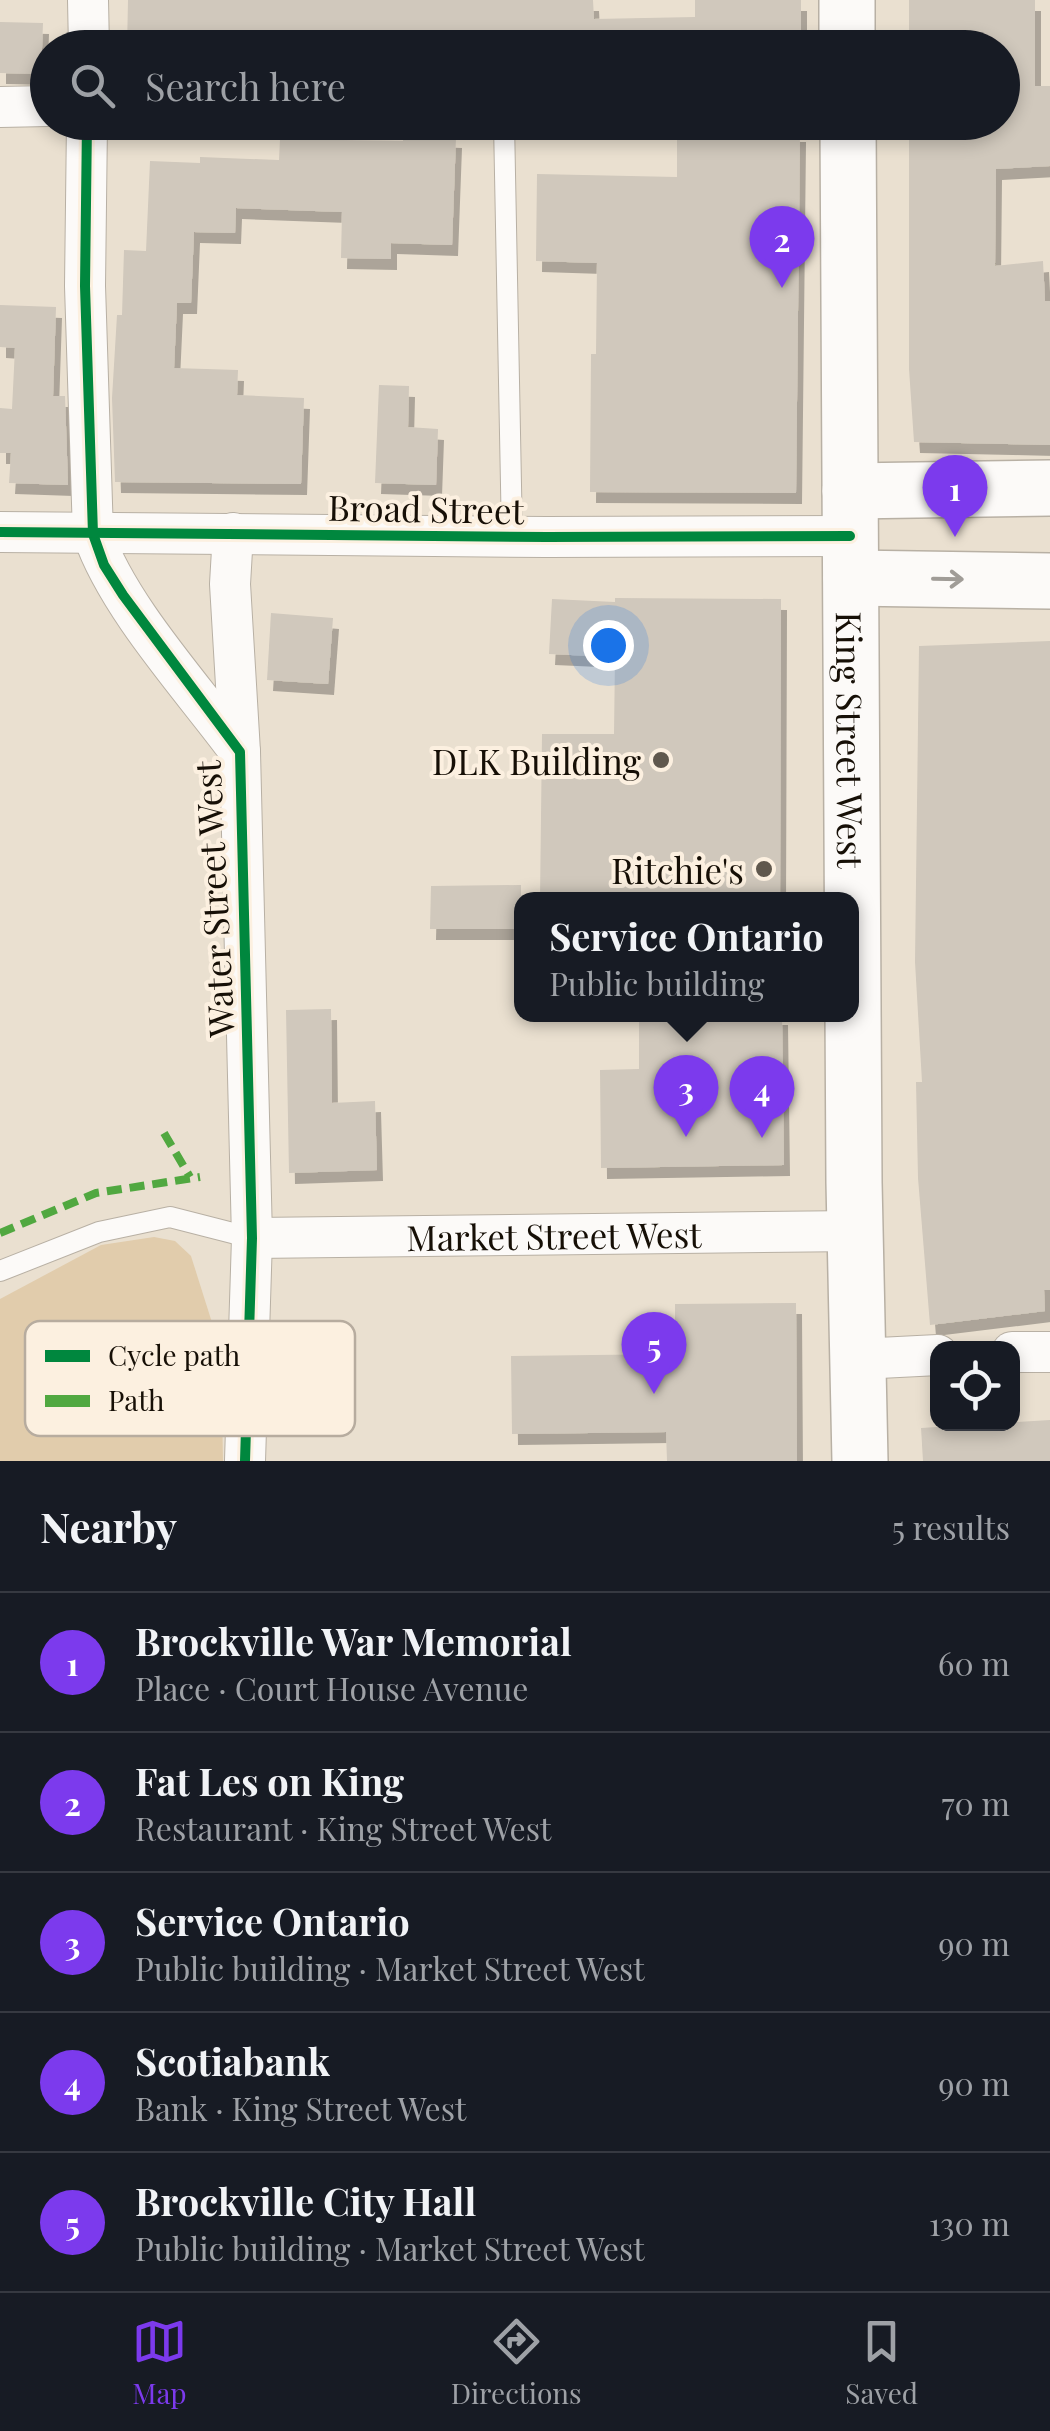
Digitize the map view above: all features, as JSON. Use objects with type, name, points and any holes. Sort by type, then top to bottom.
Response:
[{"type":"main road","points":[[847,0],[847,30]]},
{"type":"main road","name":"King Street West","points":[[848,140],[853,892]]},
{"type":"main road","points":[[850,535],[1050,488]]},
{"type":"main road","points":[[850,535],[1050,581]]},
{"type":"main road","name":"King Street West","points":[[854,1022],[860,1461]]},
{"type":"street","points":[[88,0],[88,30]]},
{"type":"street","points":[[0,107],[30,106]]},
{"type":"street","name":"Water Street West","points":[[87,140],[85,286],[92,534],[104,565],[122,594],[240,752]]},
{"type":"street","name":"Broad Street","points":[[0,532],[512,537],[850,535]]},
{"type":"street","name":"Water Street West","points":[[234,532],[230,584],[240,752],[252,1238],[250,1321]]},
{"type":"street","name":"Market Street West","points":[[252,1238],[856,1231]]},
{"type":"street","points":[[1020,1352],[1050,1352]]},
{"type":"street","points":[[859,1358],[930,1354]]},
{"type":"street","name":"Water Street West","points":[[246,1461],[247,1436]]},
{"type":"lane","points":[[504,140],[512,537]]},
{"type":"lane","points":[[0,1270],[99,1232],[170,1217],[252,1238]]},
{"type":"shaded area","points":[[154,1237],[175,1241],[191,1256],[212,1321],[25,1321],[25,1436],[223,1436],[223,1461],[0,1461],[0,1299],[101,1245]]},
{"type":"building","points":[[128,0],[593,0],[594,19],[695,17],[695,0],[801,0],[801,30],[127,30]]},
{"type":"building","points":[[909,0],[1035,0],[1035,86],[1050,86],[1050,166],[996,169],[995,266],[1043,261],[1045,301],[1050,301],[1050,445],[914,442],[909,369],[909,140],[1020,140],[1020,30],[909,30]]},
{"type":"building","points":[[0,22],[43,23],[43,30],[30,30],[30,74],[0,73]]},
{"type":"building","points":[[280,140],[456,140],[452,245],[391,243],[391,259],[341,258],[342,212],[236,208],[235,233],[194,232],[191,303],[177,303],[174,368],[238,370],[237,395],[304,398],[301,484],[115,482],[112,398],[117,315],[122,315],[124,250],[146,251],[150,161],[200,163],[200,157],[279,160]]},
{"type":"building","points":[[677,140],[800,140],[796,493],[590,492],[591,354],[596,354],[597,263],[536,261],[537,174],[677,177]]},
{"type":"building","points":[[0,305],[56,307],[53,396],[65,396],[68,485],[9,483],[11,453],[0,453],[0,408],[12,409],[15,348],[0,347]]},
{"type":"building","points":[[379,385],[409,386],[408,427],[438,429],[436,485],[375,483]]},
{"type":"building","points":[[615,598],[781,599],[780,892],[540,892],[542,734],[614,734],[615,657],[549,654],[552,599],[615,602]]},
{"type":"building","points":[[271,613],[333,618],[328,684],[267,680]]},
{"type":"building","points":[[1050,641],[1050,1290],[1044,1290],[1045,1311],[930,1325],[918,1178],[916,1082],[922,1082],[915,962],[919,646]]},
{"type":"building","points":[[521,885],[521,892],[514,892],[514,929],[430,929],[431,886]]},
{"type":"building","points":[[331,1009],[332,1103],[375,1101],[377,1170],[289,1173],[286,1010]]},
{"type":"building","points":[[639,1022],[782,1022],[784,1165],[601,1168],[600,1070],[639,1069]]},
{"type":"building","points":[[796,1303],[797,1461],[667,1461],[666,1432],[512,1434],[511,1356],[675,1354],[675,1304]]},
{"type":"building","points":[[1050,1420],[1050,1461],[923,1461],[921,1428],[1020,1431],[1020,1422]]},
{"type":"marked path","points":[[164,1133],[190,1177]]},
{"type":"marked path","points":[[0,1233],[96,1193],[200,1177]]},
{"type":"cycle path","points":[[87,140],[85,286],[93,534],[104,565],[123,595],[240,752],[252,1238],[249,1321]]},
{"type":"cycle path","points":[[0,532],[850,536]]},
{"type":"cycle path","points":[[245,1461],[246,1436]]},
{"type":"place","name":"Fat Les on King","points":[[782,288]]},
{"type":"place","name":"Brockville War Memorial","points":[[955,537]]},
{"type":"place","name":"DLK Building","points":[[661,760]]},
{"type":"place","name":"Ritchie's","points":[[764,869]]},
{"type":"place","name":"Service Ontario","points":[[686,1137]]},
{"type":"place","name":"Scotiabank","points":[[762,1138]]},
{"type":"place","name":"Brockville City Hall","points":[[654,1394]]}]
